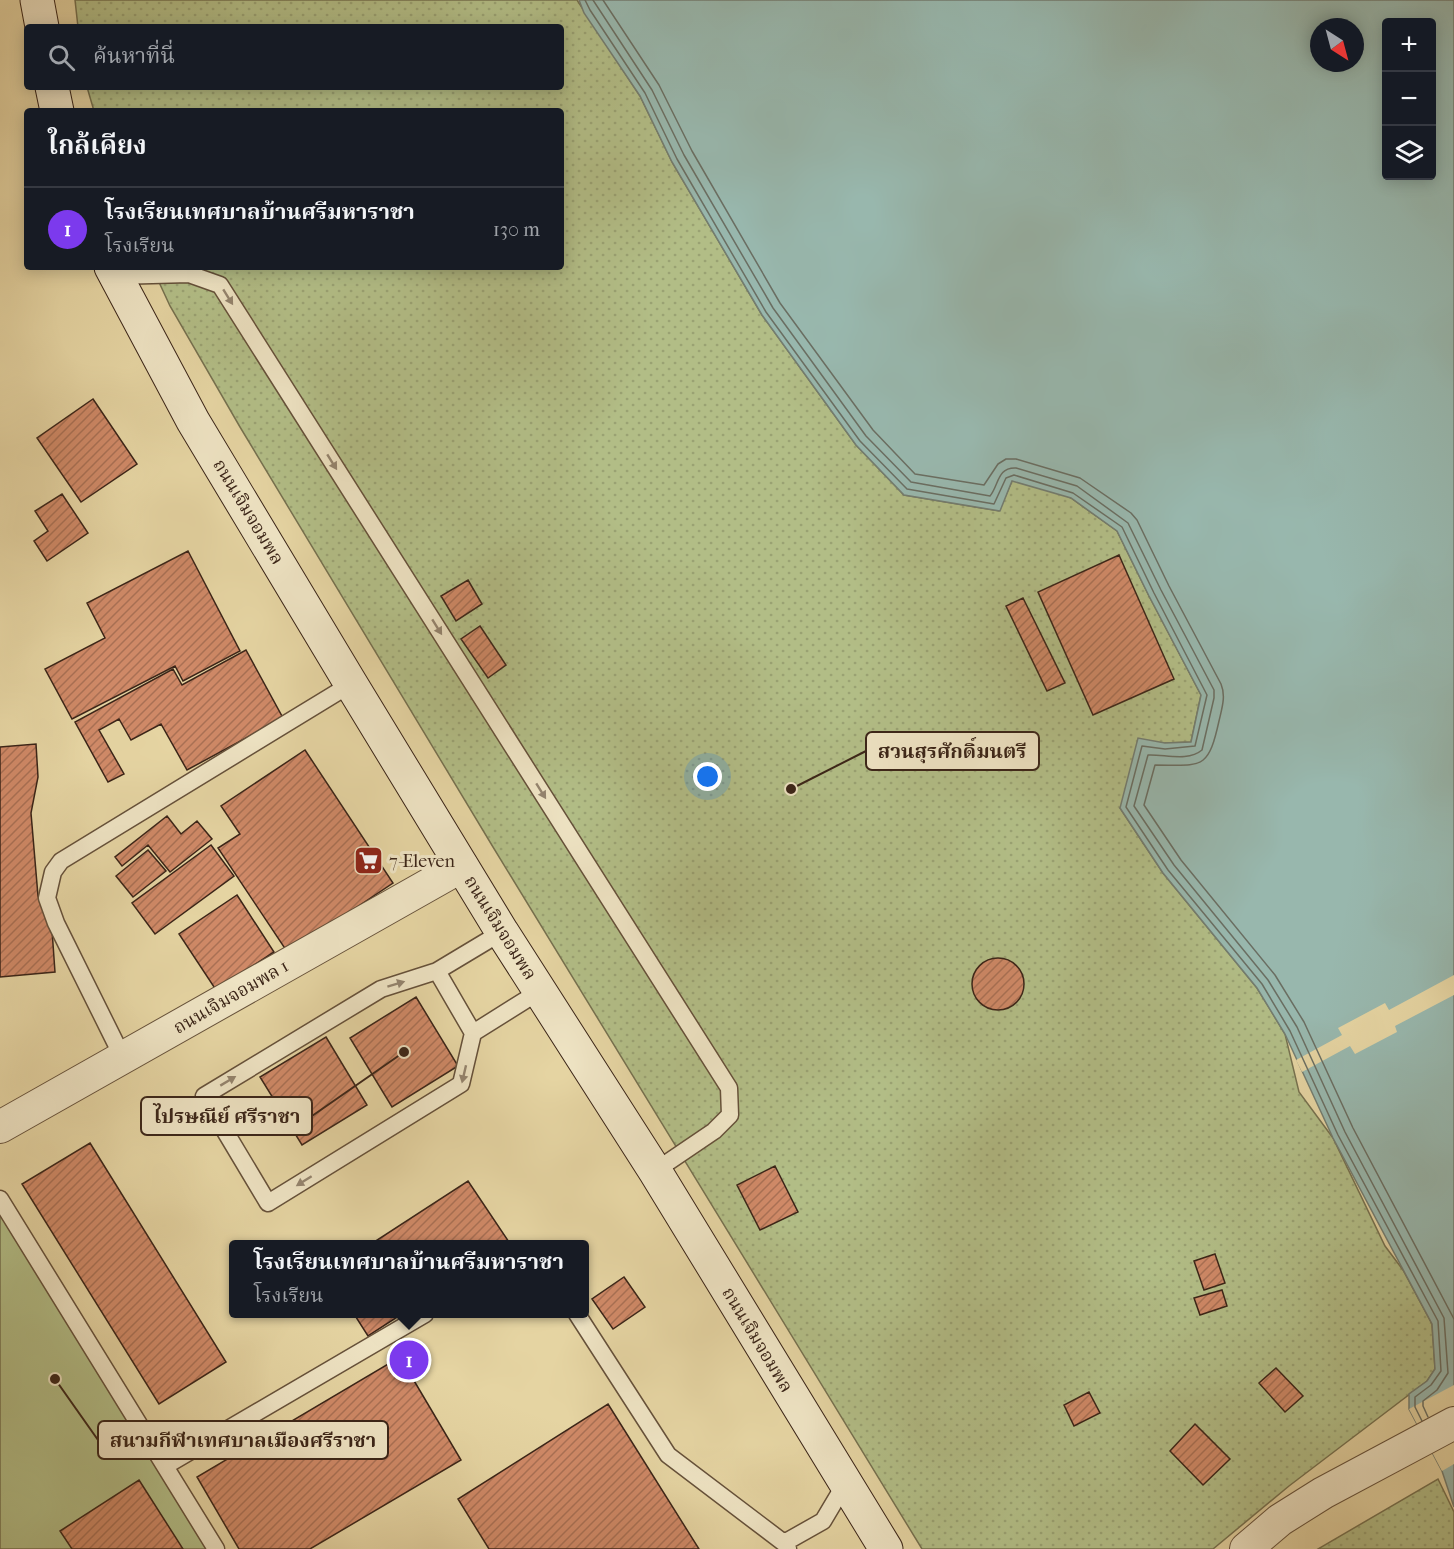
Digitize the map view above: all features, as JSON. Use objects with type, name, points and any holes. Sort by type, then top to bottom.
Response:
[{"type":"main road","points":[[37,0],[41,24]]},
{"type":"main road","points":[[53,90],[56,108]]},
{"type":"main road","name":"ถนนเจิมจอมพล","points":[[113,272],[193,421],[351,684],[502,933],[655,1171],[886,1549]]},
{"type":"street","name":"ถนนเจิมจอมพล 1","points":[[0,1127],[462,866]]},
{"type":"street","points":[[1247,1549],[1280,1520],[1323,1493],[1454,1424]]},
{"type":"lane","points":[[113,272],[189,274],[220,285],[729,1088],[730,1115],[714,1131],[655,1171]]},
{"type":"lane","points":[[123,1058],[56,923],[47,898],[53,872],[61,861],[351,684]]},
{"type":"lane","points":[[437,971],[473,1033],[461,1084],[268,1203],[204,1096],[381,989],[437,971],[502,933]]},
{"type":"lane","points":[[473,1033],[540,991]]},
{"type":"lane","points":[[2,1205],[216,1549]]},
{"type":"lane","points":[[165,1466],[418,1318]]},
{"type":"lane","points":[[579,1318],[668,1455],[786,1546],[823,1521],[845,1484]]},
{"type":"green space","points":[[75,0],[577,0],[640,96],[672,162],[762,315],[856,445],[904,495],[999,511],[1012,481],[1038,482],[1071,498],[1117,531],[1201,695],[1191,742],[1165,743],[1120,808],[1163,873],[1257,988],[1285,1034],[1299,1092],[1333,1138],[1385,1246],[1403,1270],[1432,1324],[1435,1369],[1427,1381],[1289,1486],[1213,1549],[922,1549],[493,847],[240,427],[170,306],[153,270],[564,270],[564,108],[93,108],[88,90],[564,90],[564,24],[78,24]]},
{"type":"green space","points":[[0,1209],[215,1549],[0,1549]]},
{"type":"green space","points":[[1438,1479],[1454,1512],[1454,1549],[1318,1549]]},
{"type":"water","points":[[579,0],[1454,0],[1454,1507],[1442,1471],[1409,1409],[1409,1394],[1427,1381],[1435,1369],[1432,1324],[1333,1138],[1285,1034],[1257,988],[1163,873],[1120,808],[1138,738],[1165,743],[1191,742],[1201,695],[1117,531],[1071,498],[1012,481],[1000,511],[904,495],[856,445],[762,315],[672,162],[640,96],[584,13]]},
{"type":"pier","points":[[1454,975],[1454,995],[1395,1026],[1397,1032],[1355,1054],[1350,1046],[1302,1072],[1296,1060],[1342,1035],[1338,1028],[1385,1003],[1389,1010]]},
{"type":"pier","points":[[1454,1385],[1454,1464],[1442,1471],[1409,1409]]},
{"type":"building","points":[[93,399],[137,464],[81,502],[37,438]]},
{"type":"building","points":[[62,494],[88,533],[47,561],[34,541],[48,531],[35,511]]},
{"type":"building","points":[[188,551],[240,651],[183,681],[175,666],[72,719],[45,669],[105,638],[87,603]]},
{"type":"building","points":[[1119,555],[1174,679],[1093,715],[1038,592]]},
{"type":"building","points":[[468,580],[482,604],[456,621],[441,596]]},
{"type":"building","points":[[1023,598],[1065,683],[1047,691],[1006,606]]},
{"type":"building","points":[[480,626],[506,665],[488,678],[461,639]]},
{"type":"building","points":[[246,650],[283,718],[187,770],[161,724],[131,740],[119,719],[99,730],[124,774],[108,782],[75,722],[173,669],[182,685]]},
{"type":"building","points":[[36,744],[38,777],[31,813],[38,896],[52,930],[55,972],[0,977],[0,747]]},
{"type":"building","points":[[305,750],[393,883],[288,953],[218,848],[240,834],[221,806]]},
{"type":"building","points":[[167,816],[181,834],[197,821],[212,839],[170,872],[148,845],[122,866],[115,857]]},
{"type":"building","points":[[211,845],[234,876],[155,934],[132,903]]},
{"type":"building","points":[[148,850],[166,871],[133,897],[116,876]]},
{"type":"building","points":[[237,895],[274,952],[216,990],[179,934]]},
{"type":"building","points":[[998,958],[1008,960],[1016,966],[1022,974],[1024,984],[1022,994],[1016,1002],[1008,1008],[998,1010],[988,1008],[980,1002],[974,994],[972,984],[974,974],[980,966],[988,960]]},
{"type":"building","points":[[416,997],[458,1066],[392,1107],[350,1038]]},
{"type":"building","points":[[326,1037],[367,1105],[302,1145],[260,1077]]},
{"type":"building","points":[[90,1143],[226,1362],[159,1404],[22,1184]]},
{"type":"building","points":[[775,1166],[798,1212],[760,1230],[737,1185]]},
{"type":"building","points":[[468,1181],[508,1240],[377,1240]]},
{"type":"building","points":[[1215,1254],[1225,1283],[1204,1290],[1194,1261]]},
{"type":"building","points":[[624,1277],[645,1307],[613,1329],[592,1299]]},
{"type":"building","points":[[1222,1290],[1227,1306],[1200,1315],[1194,1298]]},
{"type":"building","points":[[357,1318],[396,1318],[368,1336]]},
{"type":"building","points":[[400,1357],[461,1460],[310,1549],[239,1549],[197,1477]]},
{"type":"building","points":[[1276,1368],[1303,1396],[1285,1412],[1259,1383]]},
{"type":"building","points":[[1089,1392],[1100,1413],[1074,1426],[1064,1405]]},
{"type":"building","points":[[608,1404],[699,1549],[489,1549],[458,1499]]},
{"type":"building","points":[[1195,1424],[1230,1459],[1203,1485],[1170,1451]]},
{"type":"building","points":[[139,1480],[183,1549],[72,1549],[60,1531]]},
{"type":"place","name":"สวนสุรศักดิ์มนตรี","points":[[791,789]]},
{"type":"place","name":"7-Eleven","points":[[368,861]]},
{"type":"place","name":"ไปรษณีย์ ศรีราชา","points":[[404,1052]]},
{"type":"place","name":"โรงเรียนเทศบาลบ้านศรีมหาราชา","points":[[409,1360]]},
{"type":"place","name":"สนามกีฬาเทศบาลเมืองศรีราชา","points":[[55,1379]]}]
